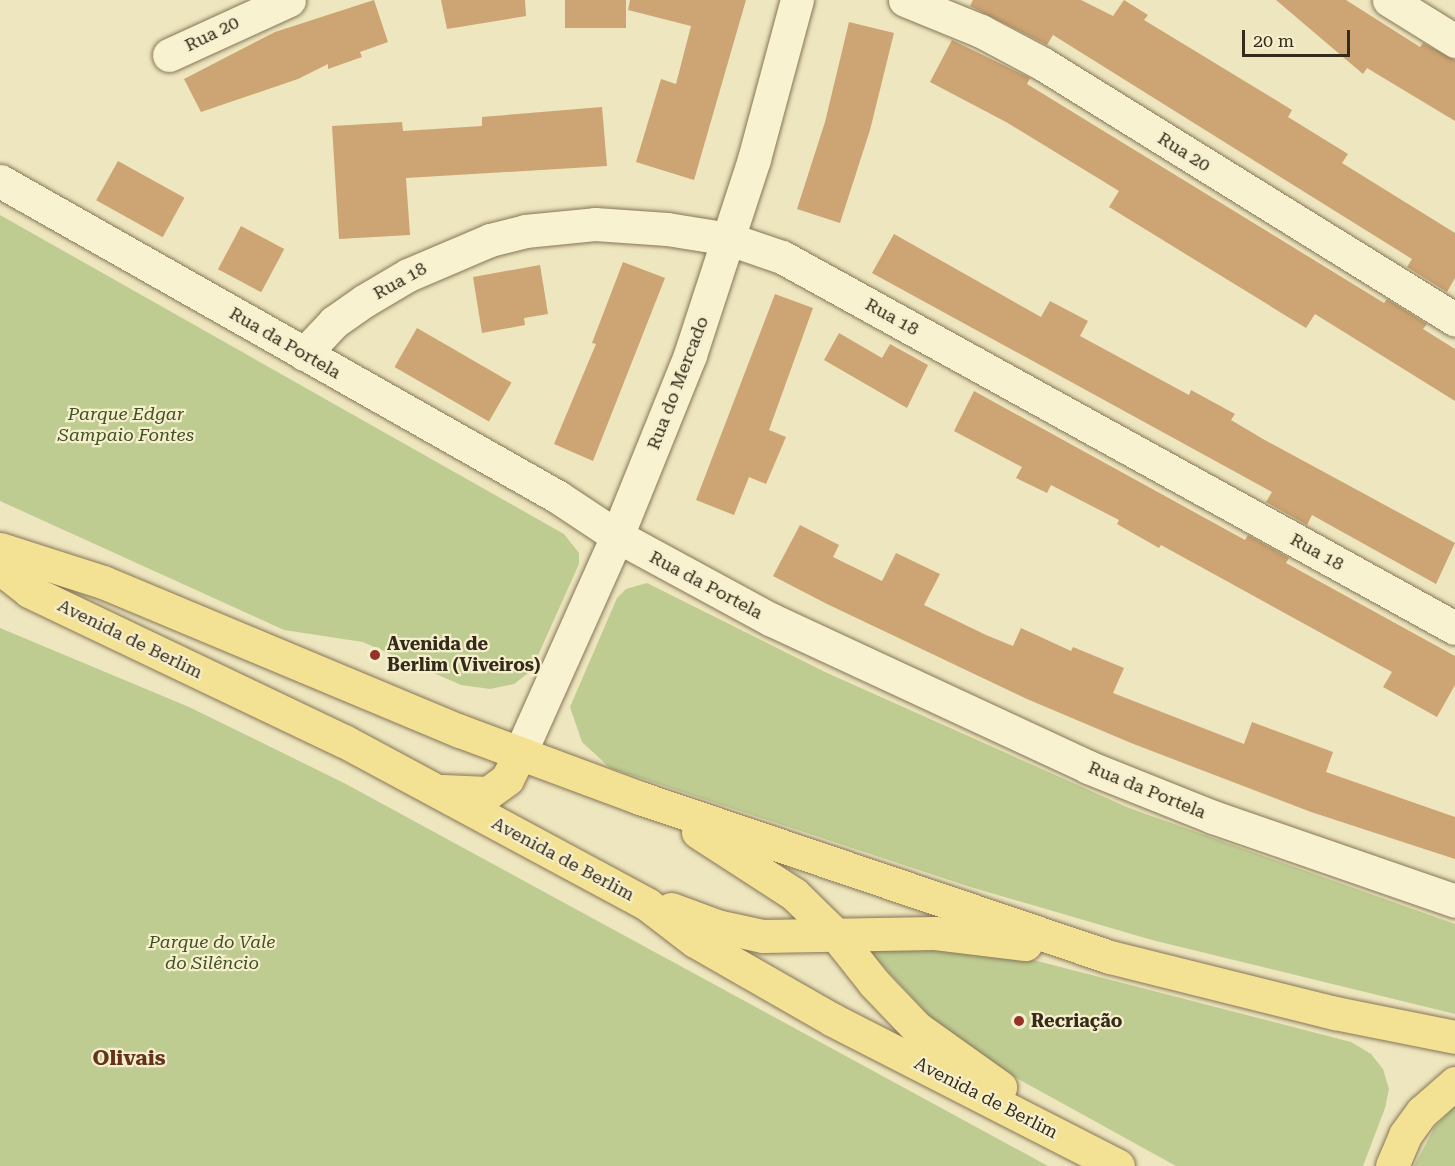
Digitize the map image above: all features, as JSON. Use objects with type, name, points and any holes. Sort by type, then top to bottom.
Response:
[{"type":"main road","name":"Avenida de Berlim","points":[[0,549],[103,582],[296,664],[639,798]]},
{"type":"main road","name":"Avenida de Berlim","points":[[0,568],[15,586],[344,741],[648,905],[695,941],[833,1020],[1106,1159]]},
{"type":"main road","points":[[430,787],[469,795],[488,793],[507,779],[520,753]]},
{"type":"main road","points":[[639,798],[771,877],[836,934],[874,983],[917,1028],[1106,1159]]},
{"type":"main road","points":[[639,798],[1110,957],[1323,1010],[1455,1037]]},
{"type":"main road","points":[[648,905],[752,934],[959,934],[1110,957]]},
{"type":"main road","points":[[1392,1166],[1405,1136],[1422,1112],[1455,1083]]},
{"type":"street","name":"Rua 20","points":[[169,55],[289,0]]},
{"type":"street","name":"Rua do Mercado","points":[[520,753],[617,536],[690,355],[729,239],[797,0]]},
{"type":"street","name":"Rua 20","points":[[905,0],[981,31],[1033,59],[1455,319]]},
{"type":"street","points":[[1389,0],[1455,41]]},
{"type":"street","name":"Rua da Portela","points":[[0,181],[567,502],[617,536],[772,620],[1035,744],[1213,817],[1455,901]]},
{"type":"street","name":"Rua 18","points":[[304,354],[334,322],[364,301],[408,275],[490,240],[536,229],[595,224],[667,229],[729,239],[782,257],[1455,628]]},
{"type":"green space","name":"Parque Edgar Sampaio Fontes","points":[[0,215],[564,534],[579,553],[579,564],[531,671],[514,684],[490,689],[461,685],[363,642],[284,630],[0,501]]},
{"type":"green space","points":[[647,583],[825,672],[1129,808],[1455,924],[1455,1014],[1152,940],[967,886],[610,768],[582,742],[570,707],[617,598],[626,589]]},
{"type":"green space","name":"Parque do Vale do Silêncio","points":[[0,628],[189,707],[344,783],[1048,1166],[0,1166]]},
{"type":"green space","points":[[864,945],[999,951],[1351,1042],[1371,1054],[1383,1069],[1389,1089],[1385,1108],[1363,1166],[1176,1166],[982,1059],[935,1022]]},
{"type":"green space","points":[[1455,1106],[1455,1166],[1414,1166],[1435,1127]]},
{"type":"building","points":[[374,0],[388,42],[360,52],[362,57],[328,69],[328,64],[298,79],[201,112],[184,79],[275,32]]},
{"type":"building","points":[[441,0],[525,0],[526,16],[447,29]]},
{"type":"building","points":[[565,0],[626,0],[626,28],[565,28]]},
{"type":"building","points":[[630,0],[746,0],[694,180],[636,162],[661,79],[676,84],[691,26],[628,10]]},
{"type":"building","points":[[973,0],[1081,0],[1113,16],[1124,0],[1148,15],[1144,20],[1292,110],[1288,117],[1348,154],[1342,163],[1455,233],[1455,278],[1447,292],[1407,267],[1412,259],[1053,35],[1047,45],[970,6]]},
{"type":"building","points":[[1276,0],[1346,0],[1420,47],[1423,43],[1455,60],[1455,121],[1367,68],[1363,74]]},
{"type":"building","points":[[849,22],[894,33],[870,130],[840,223],[797,209],[825,122]]},
{"type":"building","points":[[952,40],[1030,78],[1027,84],[1384,303],[1387,299],[1427,324],[1423,329],[1455,349],[1455,401],[1315,314],[1306,328],[1109,207],[1119,191],[1006,122],[930,82]]},
{"type":"building","points":[[602,107],[607,166],[406,178],[410,235],[339,239],[332,126],[402,122],[403,131],[482,126],[482,117]]},
{"type":"building","points":[[118,161],[184,198],[163,237],[96,200]]},
{"type":"building","points":[[241,226],[284,249],[261,292],[218,269]]},
{"type":"building","points":[[894,234],[1041,317],[1050,301],[1088,321],[1080,336],[1189,395],[1191,390],[1235,414],[1231,420],[1263,439],[1455,543],[1436,584],[1312,515],[1307,525],[1266,502],[1272,492],[872,273]]},
{"type":"building","points":[[623,262],[665,278],[593,461],[554,444],[596,344],[592,343]]},
{"type":"building","points":[[540,265],[548,314],[524,318],[525,325],[482,333],[473,277]]},
{"type":"building","points":[[775,294],[813,308],[769,430],[786,437],[766,484],[749,477],[734,515],[696,500]]},
{"type":"building","points":[[417,328],[511,382],[489,421],[394,367]]},
{"type":"building","points":[[839,333],[882,358],[890,344],[928,365],[907,408],[824,360]]},
{"type":"building","points":[[974,391],[1245,540],[1248,535],[1289,558],[1286,563],[1455,656],[1455,685],[1437,717],[1383,687],[1392,672],[1161,545],[1159,548],[1117,524],[1119,520],[1051,485],[1047,493],[1016,478],[1022,467],[954,431]]},
{"type":"building","points":[[800,525],[839,545],[833,557],[882,581],[896,553],[940,574],[924,605],[986,635],[1013,646],[1021,628],[1071,651],[1073,647],[1124,668],[1113,693],[1244,744],[1252,722],[1333,752],[1326,772],[1455,817],[1455,859],[1311,812],[1131,743],[1027,699],[827,604],[773,576]]},
{"type":"place","name":"Avenida de Berlim (Viveiros)","points":[[375,655]]},
{"type":"place","name":"Recriação","points":[[1019,1021]]},
{"type":"district","name":"Olivais","points":[[129,1058]]}]
